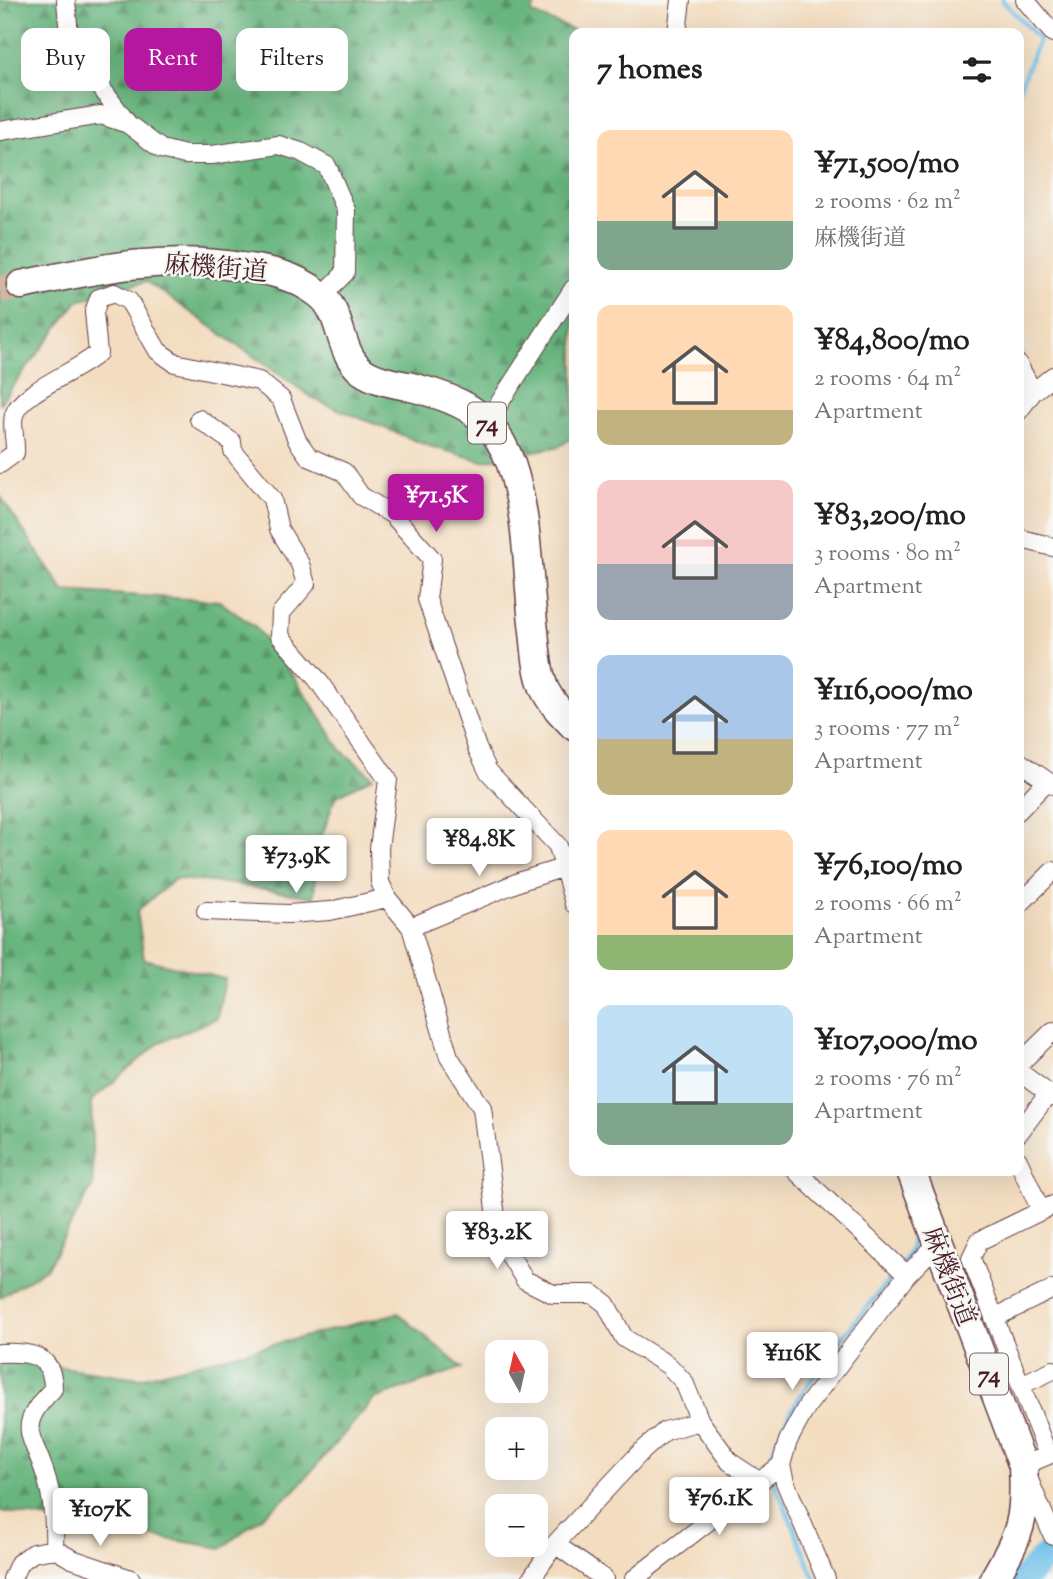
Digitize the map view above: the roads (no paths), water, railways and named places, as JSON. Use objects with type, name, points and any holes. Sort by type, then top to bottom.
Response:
[{"type":"main road","name":"麻機街道","points":[[21,285],[125,264],[163,260],[230,265],[286,274],[322,296],[337,319],[349,356],[362,371],[381,380],[475,410],[500,440],[522,500],[537,660],[544,688],[569,720]]},
{"type":"main road","name":"麻機街道","points":[[913,1176],[937,1244],[1041,1458],[1016,1539],[995,1579]]},
{"type":"street","points":[[66,0],[69,36],[88,70],[128,124],[161,149],[185,155],[212,155],[279,145],[302,152],[327,166],[346,210],[345,273],[322,296]]},
{"type":"street","points":[[678,28],[681,0]]},
{"type":"street","points":[[1025,0],[1053,33]]},
{"type":"street","points":[[0,131],[101,115],[128,124]]},
{"type":"street","points":[[0,464],[15,453],[13,417],[19,405],[98,353],[94,312],[99,298],[114,293],[129,301],[158,351],[176,363],[258,381],[281,399],[297,440],[309,457],[344,472],[361,496],[393,514],[432,559],[427,599],[477,748],[488,771],[558,846],[569,889]]},
{"type":"street","points":[[487,422],[569,296]]},
{"type":"street","points":[[1024,375],[1033,392]]},
{"type":"street","points":[[1024,404],[1033,392],[1053,376]]},
{"type":"street","points":[[199,419],[232,442],[233,451],[272,499],[279,529],[300,564],[306,584],[281,613],[280,636],[317,679],[388,780],[379,848],[380,882],[387,898],[411,927],[449,1057],[482,1108],[496,1217],[509,1254],[525,1280],[553,1294],[593,1294],[606,1304],[624,1338],[668,1365],[684,1382],[700,1421],[730,1462],[760,1482]]},
{"type":"street","points":[[1024,540],[1053,547]]},
{"type":"street","points":[[1024,765],[1050,783],[1024,806]]},
{"type":"street","points":[[411,927],[521,881],[562,868]]},
{"type":"street","points":[[1024,900],[1053,871]]},
{"type":"street","points":[[206,911],[288,914],[330,911],[387,898]]},
{"type":"street","points":[[1024,1059],[1053,1031]]},
{"type":"street","points":[[1024,1075],[1051,1095],[1024,1128]]},
{"type":"street","points":[[1024,1170],[1047,1208],[979,1241],[971,1258],[1021,1385],[1041,1458],[1053,1536]]},
{"type":"street","points":[[801,1176],[907,1275]]},
{"type":"street","points":[[826,1579],[822,1563],[791,1500],[781,1465],[788,1441],[807,1406],[907,1275],[937,1244]]},
{"type":"street","points":[[994,1318],[1053,1289]]},
{"type":"street","points":[[0,1353],[25,1352],[41,1359],[53,1373],[53,1389],[33,1409],[30,1440],[47,1477],[55,1515],[54,1549]]},
{"type":"street","points":[[1021,1385],[1053,1370]]},
{"type":"street","points":[[531,1579],[555,1544],[639,1454],[665,1431],[700,1421]]},
{"type":"street","points":[[634,1579],[781,1465]]},
{"type":"street","points":[[555,1544],[604,1579]]},
{"type":"street","points":[[12,1579],[19,1563],[33,1553],[54,1549],[72,1559],[131,1579]]},
{"type":"waterway","points":[[1002,0],[1039,39],[1024,76]]},
{"type":"waterway","points":[[895,1176],[907,1206],[912,1231],[912,1243],[902,1265]]},
{"type":"waterway","points":[[772,1466],[775,1446],[802,1394],[842,1338],[896,1272]]},
{"type":"waterway","points":[[773,1478],[815,1579]]},
{"type":"waterway","points":[[1024,1579],[1043,1558],[1053,1554]]},
{"type":"tunnel","points":[[0,290],[21,285]]}]
